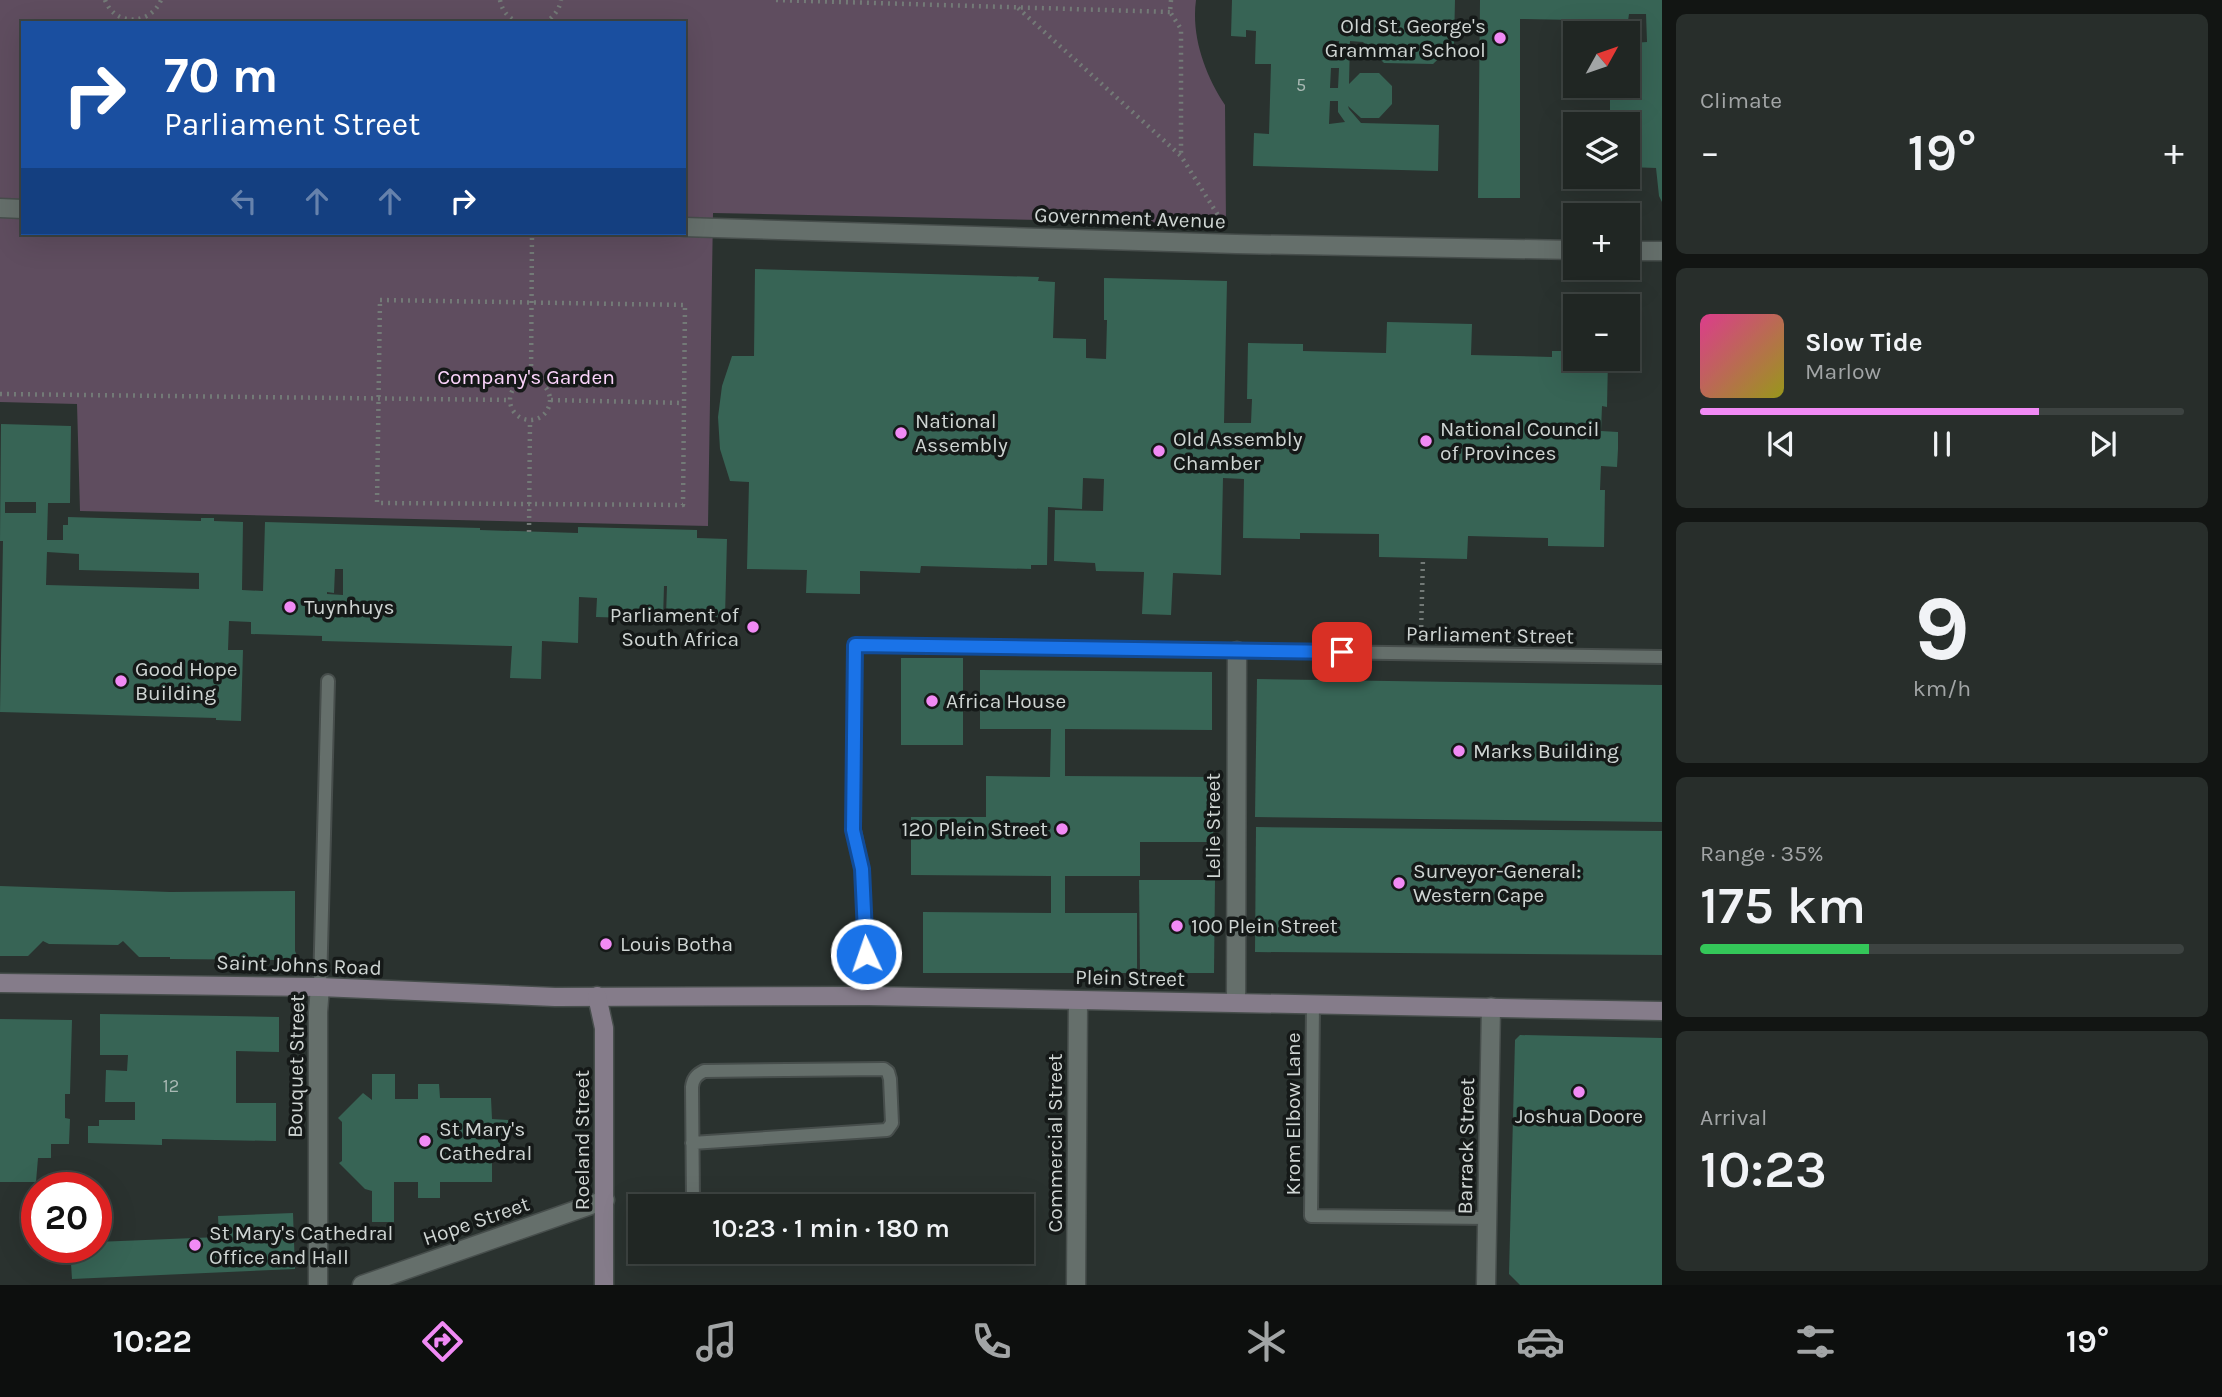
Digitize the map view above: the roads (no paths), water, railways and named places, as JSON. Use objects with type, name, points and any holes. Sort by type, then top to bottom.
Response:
[{"type":"street","points":[[0,208],[21,209]]},
{"type":"street","name":"Government Avenue","points":[[686,228],[1236,244],[1563,250]]},
{"type":"street","points":[[1640,251],[1662,251]]},
{"type":"street","name":"Lelie Street","points":[[1236,1002],[1237,651]]},
{"type":"street","name":"Saint Johns Road","points":[[0,983],[320,987],[555,997],[597,996]]},
{"type":"street","name":"Bouquet Street","points":[[318,1285],[320,987]]},
{"type":"street","name":"Plein Street","points":[[597,996],[868,996],[1662,1011]]},
{"type":"street","name":"Roeland Street","points":[[597,996],[604,1028],[604,1285]]},
{"type":"street","name":"Commercial Street","points":[[1076,1285],[1078,1001]]},
{"type":"street","name":"Barrack Street","points":[[1486,1285],[1491,1007]]},
{"type":"street","name":"Hope Street","points":[[362,1285],[605,1200]]},
{"type":"lane","name":"Parliament Street","points":[[868,996],[862,869],[853,830],[855,645],[1662,657]]},
{"type":"lane","name":"Bouquet Street","points":[[320,987],[328,681]]},
{"type":"lane","name":"Krom Elbow Lane","points":[[1313,1004],[1311,1216],[1488,1218]]},
{"type":"lane","points":[[692,1143],[887,1130],[892,1123],[888,1072],[884,1069],[704,1071],[693,1079],[692,1087],[692,1143],[693,1194]]},
{"type":"place","name":"Old St. George's Grammar School","points":[[1500,38]]},
{"type":"place","name":"National Assembly","points":[[901,433]]},
{"type":"place","name":"National Council of Provinces","points":[[1426,441]]},
{"type":"place","name":"Old Assembly Chamber","points":[[1159,451]]},
{"type":"place","name":"Tuynhuys","points":[[290,607]]},
{"type":"place","name":"Parliament of South Africa","points":[[753,627]]},
{"type":"place","name":"Good Hope Building","points":[[121,681]]},
{"type":"place","name":"Africa House","points":[[932,701]]},
{"type":"place","name":"Marks Building","points":[[1459,751]]},
{"type":"place","name":"120 Plein Street","points":[[1062,829]]},
{"type":"place","name":"Surveyor-General: Western Cape","points":[[1399,883]]},
{"type":"place","name":"100 Plein Street","points":[[1177,926]]},
{"type":"place","name":"Louis Botha","points":[[606,944]]},
{"type":"place","name":"Joshua Doore","points":[[1579,1092]]},
{"type":"place","name":"St Mary's Cathedral","points":[[425,1141]]},
{"type":"place","name":"St Mary's Cathedral Office and Hall","points":[[195,1245]]},
{"type":"park label","name":"Company's Garden","points":[[526,377]]}]
